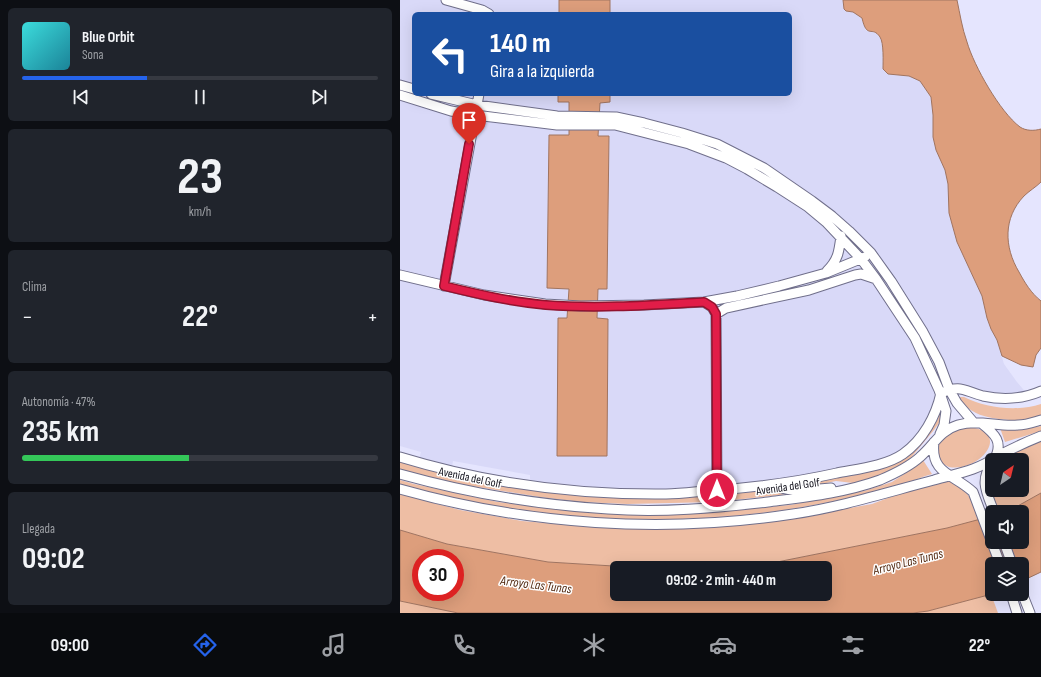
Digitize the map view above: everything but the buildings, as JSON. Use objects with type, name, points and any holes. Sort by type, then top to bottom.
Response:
[{"type":"street","points":[[446,0],[486,12]]},
{"type":"street","points":[[400,85],[412,88]]},
{"type":"street","points":[[400,96],[451,111],[475,115],[557,125],[614,125],[644,128]]},
{"type":"street","points":[[439,96],[477,105],[557,116],[616,117],[726,158],[750,165],[782,180],[812,201],[849,231],[870,254],[891,281],[923,332],[939,362],[945,391],[946,411],[944,425],[940,434]]},
{"type":"street","points":[[444,286],[479,96]]},
{"type":"street","points":[[750,165],[826,222],[862,259],[915,338],[945,391],[977,423],[994,433],[997,438],[997,453]]},
{"type":"street","points":[[826,273],[835,263],[841,236]]},
{"type":"street","points":[[400,275],[484,295],[545,304],[581,306],[644,305],[704,302],[779,286],[826,273],[862,259],[870,254]]},
{"type":"street","points":[[716,314],[732,307],[809,290],[855,275],[861,274],[876,279]]},
{"type":"street","points":[[704,302],[712,307],[716,314],[717,490]]},
{"type":"street","points":[[945,391],[964,389],[982,396],[1002,399],[1025,397],[1041,391]]},
{"type":"street","points":[[400,457],[449,471],[534,486],[609,492],[665,494],[767,485],[808,480],[895,459],[908,450],[926,428],[945,391]]},
{"type":"street","name":"Avenida del Golf","points":[[400,474],[456,489],[522,501],[609,510],[688,509],[737,506],[823,494],[882,479],[900,471],[920,457],[940,434],[958,425],[977,423],[1017,426],[1041,420]]},
{"type":"street","points":[[1006,453],[1025,442],[1041,436]]},
{"type":"street","points":[[934,442],[933,452],[936,462],[942,471],[967,486],[973,492],[998,557]]},
{"type":"street","points":[[400,489],[453,503],[520,515],[608,524],[648,524],[738,520],[793,514],[851,503],[951,476],[985,464]]},
{"type":"street","points":[[767,485],[796,491],[851,488]]},
{"type":"street","points":[[1013,601],[1017,613]]},
{"type":"street","points":[[1025,601],[1030,613]]},
{"type":"shaded area","points":[[400,0],[559,0],[559,12],[412,12],[412,96],[558,96],[558,102],[569,102],[569,136],[549,136],[547,288],[569,289],[567,318],[558,318],[597,319],[598,289],[607,289],[609,137],[598,136],[600,103],[609,102],[610,96],[792,96],[792,12],[610,12],[610,0],[843,0],[844,9],[846,11],[853,12],[862,18],[865,29],[876,33],[881,39],[888,74],[909,76],[920,81],[931,97],[936,150],[945,170],[957,242],[982,296],[987,318],[997,340],[1004,364],[1028,395],[1001,394],[954,384],[934,391],[935,400],[929,420],[909,444],[888,458],[821,473],[727,486],[646,490],[617,489],[530,481],[530,475],[453,461],[452,467],[419,459],[421,452],[400,446]]},
{"type":"shaded area","points":[[960,397],[1002,408],[1022,408],[1041,404],[1041,417],[1026,420],[991,418],[976,413],[965,406],[959,400]]},
{"type":"shaded area","points":[[940,408],[942,408],[941,420],[934,430],[910,459],[894,470],[853,483],[836,481],[802,488],[788,486],[898,461],[916,448],[926,437],[938,419]]},
{"type":"shaded area","points":[[1041,426],[1041,431],[1005,442],[1000,428],[1026,429]]},
{"type":"shaded area","points":[[969,427],[982,430],[989,436],[990,443],[987,451],[971,464],[960,467],[949,467],[941,463],[937,453],[938,445],[949,434]]},
{"type":"shaded area","points":[[1041,441],[1041,493],[1020,505],[996,505],[993,497],[1029,497],[1029,453],[1010,453],[1017,449]]},
{"type":"shaded area","points":[[923,460],[932,474],[894,487],[800,507],[751,514],[702,518],[653,520],[555,514],[507,508],[459,499],[400,485],[400,480],[498,502],[570,511],[666,515],[790,505],[864,491],[892,482]]},
{"type":"shaded area","points":[[400,462],[501,486],[541,491],[627,498],[712,496],[762,491],[789,494],[715,502],[627,504],[581,502],[459,484],[400,470]]},
{"type":"shaded area","points":[[947,480],[960,487],[965,491],[971,500],[980,520],[782,561],[610,561],[610,566],[548,562],[447,544],[400,530],[400,494],[460,510],[522,521],[592,527],[684,529],[789,519],[872,504],[928,483]]},
{"type":"shaded area","points":[[985,596],[985,601],[994,601],[998,613],[913,613],[928,611]]},
{"type":"shaded area","points":[[400,601],[458,613],[400,613]]},
{"type":"water","points":[[559,0],[610,0],[610,12],[559,12]]},
{"type":"water","points":[[843,0],[957,0],[970,52],[996,100],[1012,120],[1020,127],[1030,130],[1041,129],[1041,182],[1024,196],[1017,205],[1009,223],[1008,233],[1010,253],[1014,262],[1028,288],[1041,301],[1041,348],[1036,355],[1033,367],[1021,365],[1002,356],[997,340],[987,318],[982,296],[957,242],[949,213],[948,184],[945,170],[936,150],[933,137],[931,97],[920,81],[909,76],[888,74],[883,69],[883,48],[880,37],[875,32],[868,31],[866,29],[862,18],[853,12],[846,11],[844,9]]},
{"type":"water","points":[[558,96],[610,96],[610,102],[600,103],[598,136],[609,136],[607,289],[598,289],[597,318],[608,319],[607,456],[557,456],[558,318],[567,318],[569,289],[547,288],[549,135],[569,135],[569,102],[558,102]]},
{"type":"water","name":"Arroyo Las Tunas","points":[[1041,493],[1041,572],[1029,578],[1029,557],[985,557],[985,596],[928,611],[913,613],[458,613],[400,601],[400,530],[447,544],[548,562],[610,566],[610,601],[832,601],[832,561],[782,561],[947,528],[985,518],[985,549],[1029,549],[1029,505],[1020,505]]},
{"type":"route","points":[[469,144],[444,286],[504,299],[545,304],[581,306],[704,302],[712,307],[716,314],[717,490]]}]
